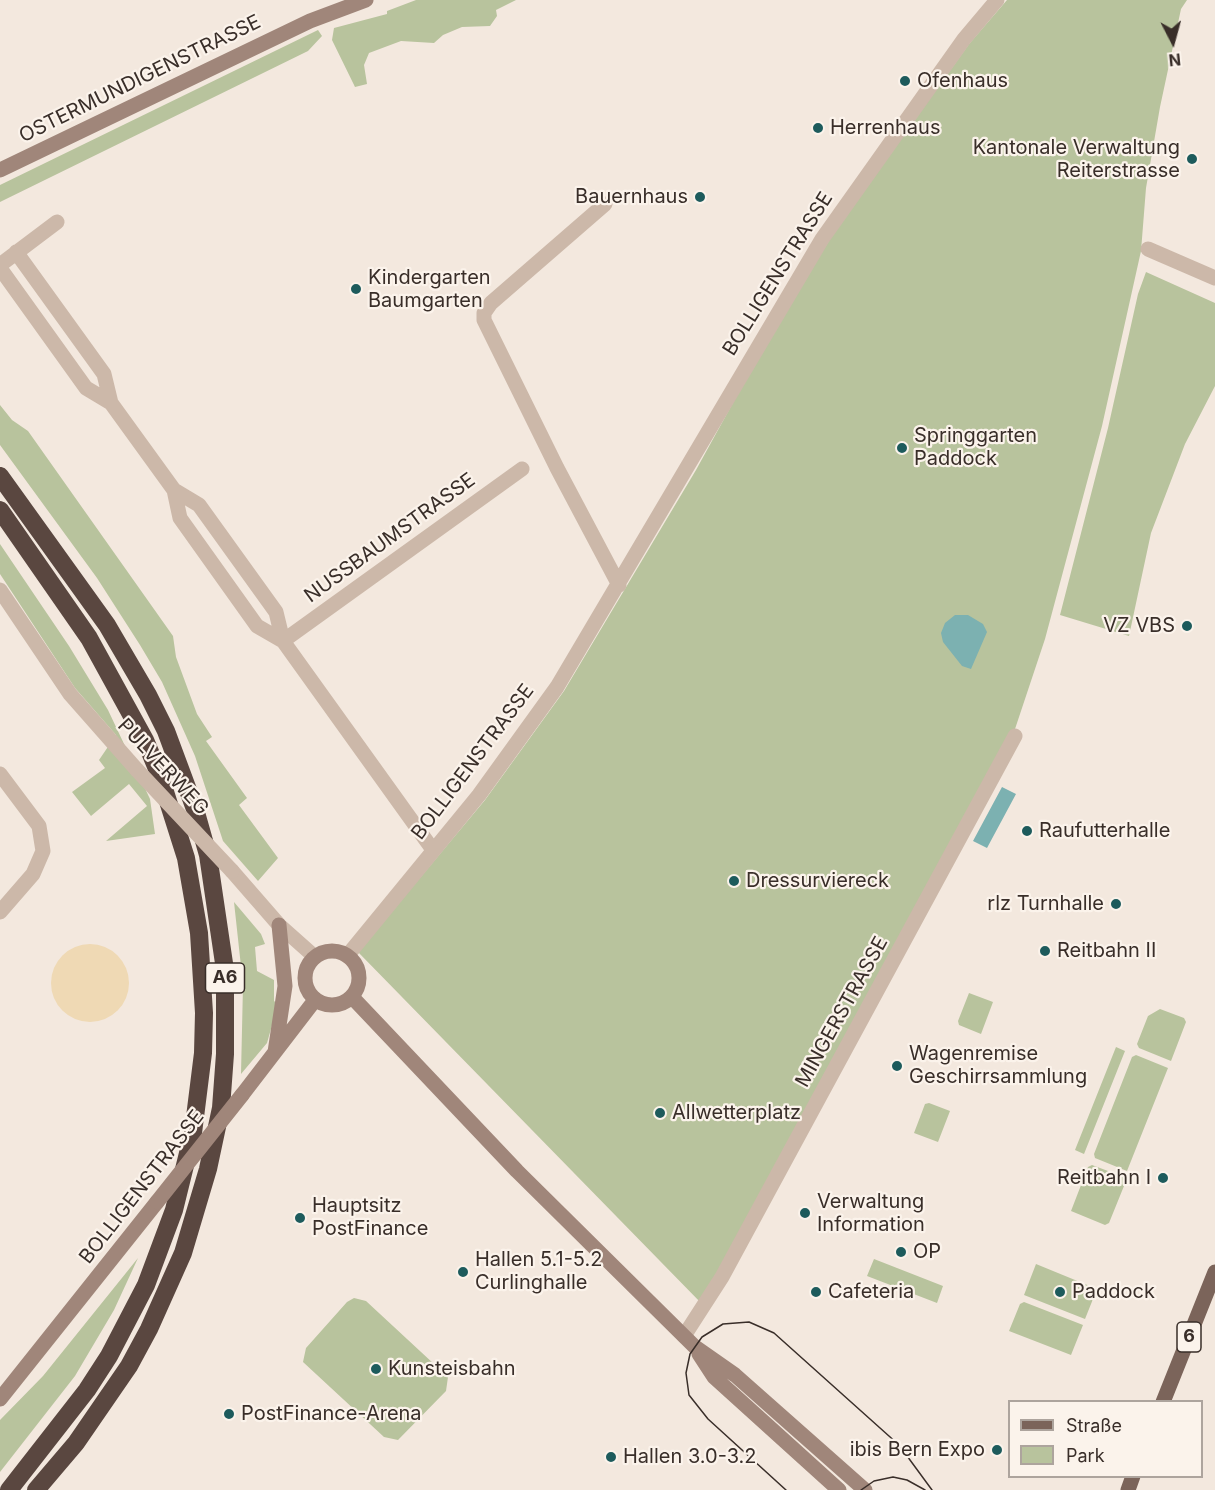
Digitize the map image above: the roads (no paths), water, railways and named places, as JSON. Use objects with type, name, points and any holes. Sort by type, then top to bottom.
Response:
[{"type":"highway","name":"A6","points":[[0,476],[107,625],[166,731],[192,799],[208,855],[225,970],[225,1054],[221,1108],[211,1158],[183,1253],[163,1302],[129,1366],[76,1443],[36,1490]]},
{"type":"highway","name":"A6","points":[[0,510],[90,638],[145,740],[163,784],[186,858],[199,933],[204,1013],[203,1053],[193,1133],[174,1210],[158,1257],[133,1312],[109,1356],[60,1428],[9,1490]]},
{"type":"main road","name":"OSTERMUNDIGENSTRASSE","points":[[0,170],[310,21],[366,0]]},
{"type":"main road","points":[[275,1052],[285,986],[279,925]]},
{"type":"main road","points":[[333,951],[347,956],[356,965],[359,976],[357,988],[352,996],[343,1003],[332,1005],[315,1000],[308,991],[305,979],[307,967],[315,957],[333,951]]},
{"type":"main road","points":[[352,996],[517,1171],[689,1341],[735,1375],[865,1490]]},
{"type":"main road","name":"BOLLIGENSTRASSE","points":[[0,1399],[315,1000]]},
{"type":"main road","name":"6","points":[[1163,1400],[1215,1272]]},
{"type":"main road","points":[[689,1341],[714,1377],[839,1490]]},
{"type":"street","name":"BOLLIGENSTRASSE","points":[[347,956],[522,739],[620,585],[760,340],[822,239],[964,39],[997,0]]},
{"type":"street","points":[[605,204],[491,303],[484,313],[484,320],[557,468],[620,585]]},
{"type":"street","points":[[57,222],[16,252],[0,267],[86,387],[111,403],[174,490],[199,505],[278,616],[282,640],[433,850]]},
{"type":"street","points":[[1148,249],[1215,278]]},
{"type":"street","points":[[16,252],[104,374],[111,403]]},
{"type":"street","name":"NUSSBAUMSTRASSE","points":[[282,640],[522,469]]},
{"type":"street","points":[[174,490],[180,518],[251,617],[261,629],[282,640]]},
{"type":"street","name":"PULVERWEG","points":[[0,590],[70,694],[137,770],[232,870],[279,925],[315,957]]},
{"type":"street","name":"MINGERSTRASSE","points":[[689,1341],[1015,736]]},
{"type":"street","points":[[0,774],[39,826],[43,851],[33,874],[0,912]]},
{"type":"water","points":[[955,615],[968,615],[983,624],[987,632],[971,669],[962,666],[943,642],[941,633],[945,623]]},
{"type":"water","points":[[1002,787],[1016,794],[987,848],[973,841]]},
{"type":"tram line","points":[[786,1490],[708,1419],[689,1395],[686,1373],[690,1354],[702,1337],[723,1324],[749,1322],[774,1333],[899,1445],[932,1490]]},
{"type":"tram line","points":[[861,1490],[874,1481],[893,1477],[907,1480],[925,1490]]},
{"type":"place","name":"Ofenhaus","points":[[905,81]]},
{"type":"place","name":"Herrenhaus","points":[[818,128]]},
{"type":"place","name":"Kantonale Verwaltung Reiterstrasse","points":[[1192,159]]},
{"type":"place","name":"Bauernhaus","points":[[700,197]]},
{"type":"place","name":"Kindergarten Baumgarten","points":[[356,289]]},
{"type":"place","name":"Springgarten Paddock","points":[[902,448]]},
{"type":"place","name":"VZ VBS","points":[[1187,626]]},
{"type":"place","name":"Raufutterhalle","points":[[1027,831]]},
{"type":"place","name":"Dressurviereck","points":[[734,881]]},
{"type":"place","name":"rlz Turnhalle","points":[[1116,904]]},
{"type":"place","name":"Reitbahn II","points":[[1045,951]]},
{"type":"place","name":"Wagenremise Geschirrsammlung","points":[[897,1066]]},
{"type":"place","name":"Allwetterplatz","points":[[660,1113]]},
{"type":"place","name":"Reitbahn I","points":[[1163,1178]]},
{"type":"place","name":"Verwaltung Information","points":[[805,1213]]},
{"type":"place","name":"Hauptsitz PostFinance","points":[[300,1218]]},
{"type":"place","name":"OP","points":[[901,1252]]},
{"type":"place","name":"Hallen 5.1-5.2 Curlinghalle","points":[[463,1272]]},
{"type":"place","name":"Cafeteria","points":[[816,1292]]},
{"type":"place","name":"Paddock","points":[[1060,1292]]},
{"type":"place","name":"Kunsteisbahn","points":[[376,1369]]},
{"type":"place","name":"PostFinance-Arena","points":[[229,1414]]},
{"type":"place","name":"ibis Bern Expo","points":[[997,1450]]},
{"type":"place","name":"Hallen 3.0-3.2","points":[[611,1457]]}]
